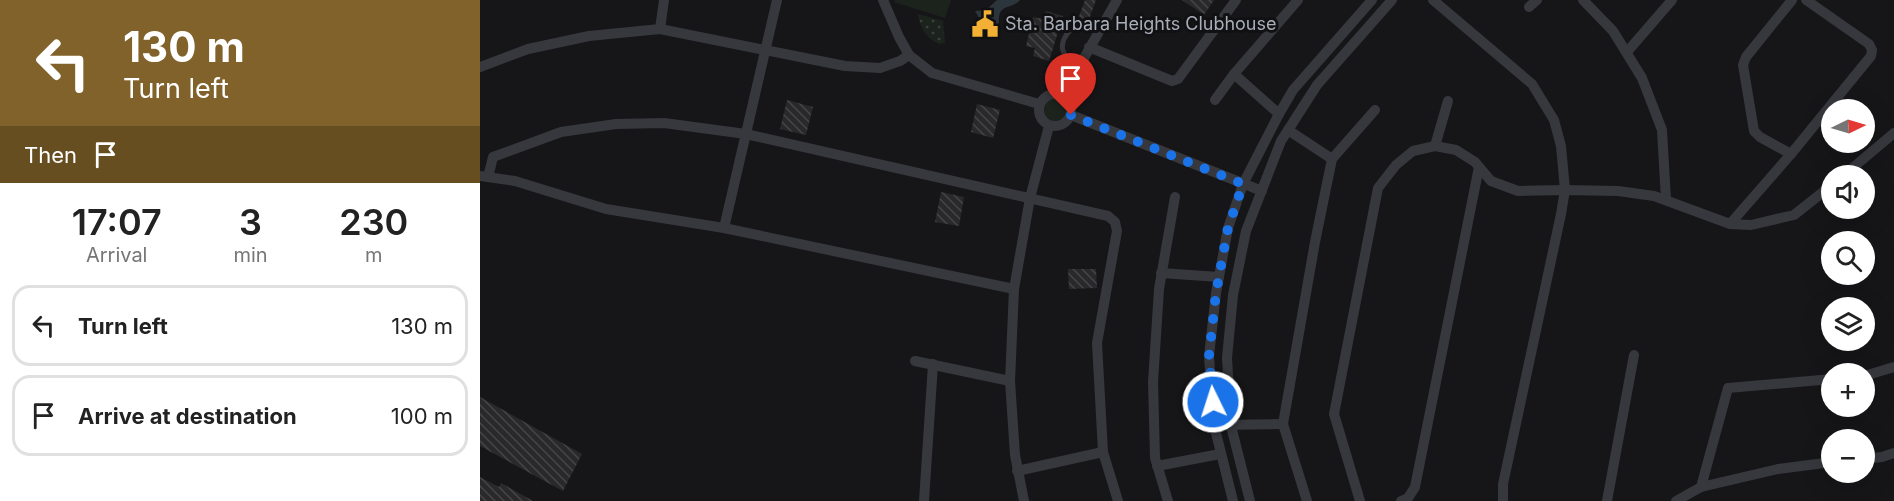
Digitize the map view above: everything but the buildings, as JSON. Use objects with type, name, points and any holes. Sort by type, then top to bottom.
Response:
[{"type":"street","points":[[660,29],[664,0]]},
{"type":"street","points":[[724,228],[777,0]]},
{"type":"street","points":[[883,0],[909,55],[932,73],[1040,104]]},
{"type":"street","points":[[1063,95],[1117,0]]},
{"type":"street","points":[[1089,47],[1172,81],[1178,79],[1236,0]]},
{"type":"street","points":[[1215,100],[1234,74],[1298,0]]},
{"type":"street","points":[[1233,501],[1214,425],[1209,356],[1228,228],[1243,184],[1293,90],[1372,0]]},
{"type":"street","points":[[1250,501],[1231,426],[1227,358],[1233,295],[1246,231],[1281,141],[1317,85],[1392,0]]},
{"type":"street","points":[[1433,0],[1532,84],[1554,120],[1561,146],[1565,190],[1540,318],[1503,484],[1503,501]]},
{"type":"street","points":[[1582,0],[1612,31],[1641,78],[1662,129],[1666,200]]},
{"type":"street","points":[[1626,52],[1671,0]]},
{"type":"street","points":[[1791,154],[1760,137],[1754,131],[1743,65],[1746,57],[1792,0]]},
{"type":"street","points":[[1730,224],[1871,56],[1872,50],[1869,44],[1806,0]]},
{"type":"street","points":[[480,67],[528,49],[589,36],[660,29],[845,66],[880,68],[909,55]]},
{"type":"street","points":[[1234,74],[1279,114]]},
{"type":"street","points":[[1054,93],[1063,95],[1072,107],[1071,115],[1066,123],[1058,127],[1049,126],[1042,121],[1039,113],[1040,104],[1045,97],[1054,93]]},
{"type":"street","points":[[1435,146],[1448,101]]},
{"type":"street","points":[[1307,501],[1283,424],[1313,253],[1332,159],[1376,110]]},
{"type":"street","points":[[1071,115],[1262,191]]},
{"type":"street","points":[[1014,289],[724,228],[606,209],[515,181],[484,176],[493,157],[561,132],[616,124],[664,123],[746,134],[1108,216],[1115,222],[1118,231],[1097,343],[1103,452],[1118,501]]},
{"type":"street","points":[[1024,501],[1017,471],[1010,381],[1014,289],[1030,198],[1049,126]]},
{"type":"street","points":[[1288,130],[1332,159]]},
{"type":"street","points":[[1856,165],[1894,133]]},
{"type":"street","points":[[1360,501],[1334,414],[1378,188],[1396,165],[1413,152],[1435,146],[1456,150],[1475,162],[1491,181],[1518,191],[1618,191],[1654,196],[1730,224],[1751,225],[1794,215],[1821,194]]},
{"type":"street","points":[[1401,501],[1408,498],[1415,487],[1479,167]]},
{"type":"street","points":[[1168,501],[1155,458],[1154,382],[1159,289],[1175,197]]},
{"type":"street","points":[[1161,273],[1219,277]]},
{"type":"street","points":[[1607,501],[1634,355]]},
{"type":"street","points":[[915,361],[1010,381]]},
{"type":"street","points":[[924,501],[933,364]]},
{"type":"street","points":[[1875,373],[1894,367]]},
{"type":"street","points":[[1701,487],[1728,388],[1821,380]]},
{"type":"street","points":[[1214,425],[1283,424]]},
{"type":"street","points":[[1017,471],[1103,452]]},
{"type":"street","points":[[1875,458],[1894,453]]},
{"type":"street","points":[[1157,466],[1220,454]]},
{"type":"street","points":[[1676,501],[1701,487],[1778,469],[1821,463]]},
{"type":"lane","points":[[1077,69],[1064,56],[1062,43],[1065,36],[1070,30],[1080,26],[1099,30]]},
{"type":"shaded area","points":[[895,0],[951,0],[945,18],[894,2]]},
{"type":"shaded area","points":[[997,0],[1020,0],[1002,10],[998,33],[995,36],[982,36],[977,29],[979,18],[975,11],[986,10]]},
{"type":"shaded area","points":[[918,14],[943,21],[945,43],[939,44],[927,36],[920,24]]},
{"type":"shaded area","points":[[1055,99],[1063,102],[1066,110],[1063,118],[1055,121],[1047,118],[1044,110],[1047,102]]},
{"type":"place","name":"Sta. Barbara Heights Clubhouse","points":[[985,24]]},
{"type":"route","points":[[1071,115],[1243,184],[1228,228],[1216,293],[1209,356],[1213,402]]}]
